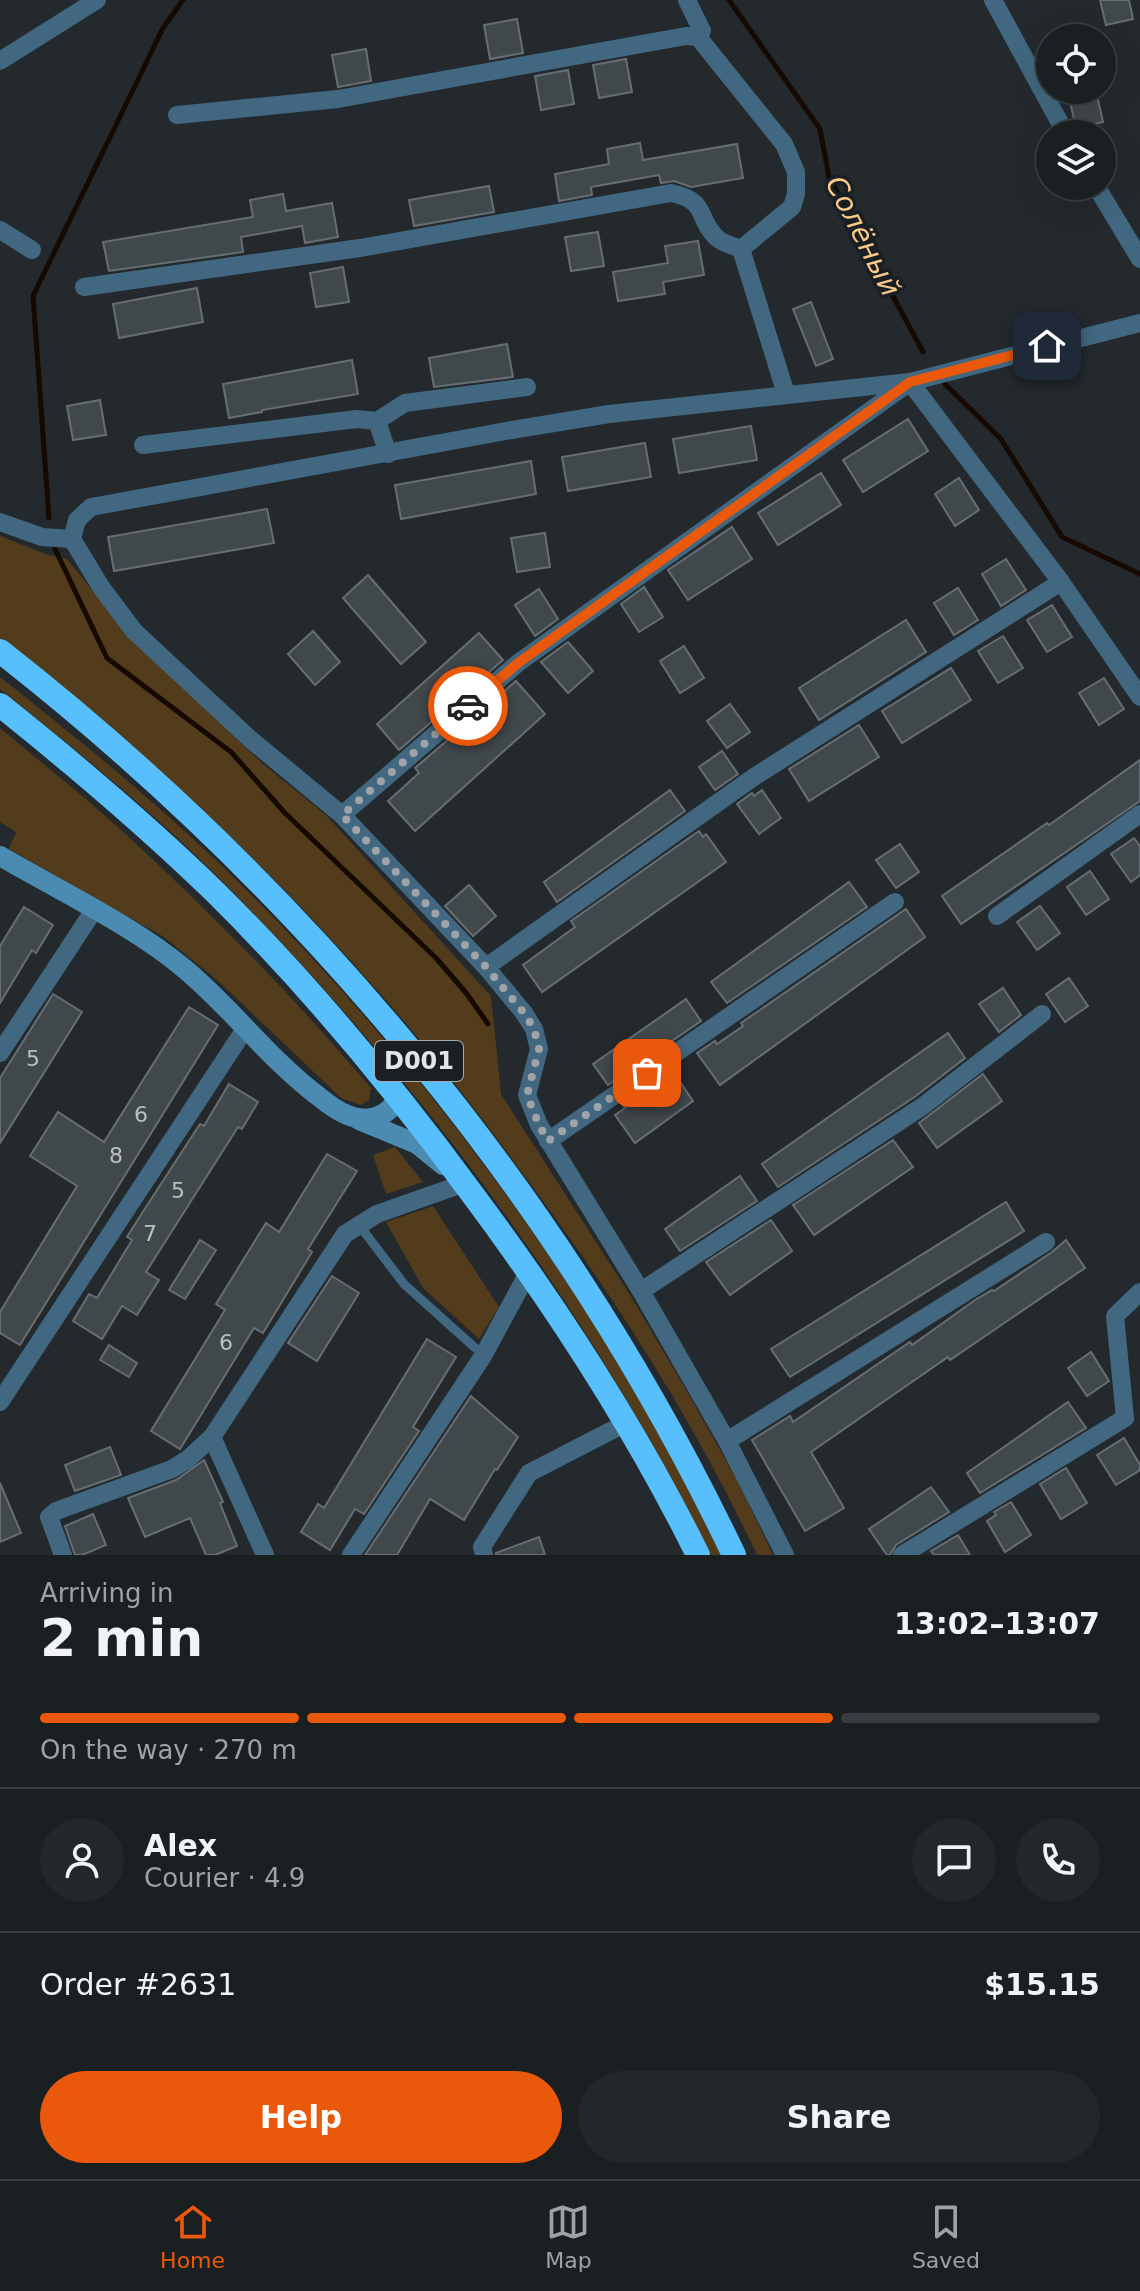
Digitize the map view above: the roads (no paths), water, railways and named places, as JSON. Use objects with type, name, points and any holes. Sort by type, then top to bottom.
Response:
[{"type":"highway","name":"D001","points":[[0,651],[111,744],[218,840],[306,929],[400,1038],[462,1116],[587,1289],[676,1439],[734,1555]]},
{"type":"highway","name":"D001","points":[[0,705],[132,816],[213,890],[299,980],[398,1096],[465,1183],[568,1328],[626,1423],[698,1555]]},
{"type":"street","points":[[0,61],[97,0]]},
{"type":"street","points":[[687,0],[700,22],[702,31],[698,37]]},
{"type":"street","points":[[993,0],[1058,120]]},
{"type":"street","points":[[177,115],[338,99],[686,36],[698,37],[784,144],[796,172],[796,194],[792,207],[741,249]]},
{"type":"street","points":[[84,287],[360,248],[671,193],[696,203],[717,238],[741,249],[786,394]]},
{"type":"street","points":[[1104,200],[1140,259]]},
{"type":"street","points":[[0,230],[32,250]]},
{"type":"street","points":[[785,1555],[727,1441],[641,1291],[539,1125],[527,1095],[527,1086],[539,1049],[534,1029],[524,1013],[486,967],[342,815],[250,739],[134,631],[101,587],[72,539],[77,520],[91,507],[609,414],[910,382],[1140,323]]},
{"type":"street","points":[[910,382],[1061,582],[1140,697]]},
{"type":"street","points":[[342,815],[518,663],[910,382]]},
{"type":"street","points":[[143,445],[357,419],[377,421],[405,403],[527,387]]},
{"type":"street","points":[[377,421],[388,454]]},
{"type":"street","points":[[0,522],[42,537],[72,539]]},
{"type":"street","points":[[486,967],[754,777],[1061,582]]},
{"type":"street","points":[[997,916],[1140,814]]},
{"type":"street","points":[[0,856],[94,910],[184,968],[297,1080],[333,1108],[417,1144],[465,1183]]},
{"type":"street","points":[[548,1141],[895,902]]},
{"type":"street","points":[[0,1053],[94,910]]},
{"type":"street","points":[[641,1291],[910,1114],[1042,1014]]},
{"type":"street","points":[[0,1402],[245,1029]]},
{"type":"street","points":[[353,1118],[384,1115],[392,1109],[398,1096]]},
{"type":"street","points":[[63,1555],[49,1517],[56,1511],[172,1469],[212,1437],[345,1234],[377,1214],[465,1183]]},
{"type":"street","points":[[727,1441],[1046,1242]]},
{"type":"street","points":[[351,1555],[483,1356],[529,1271]]},
{"type":"street","points":[[902,1555],[1125,1418],[1115,1316],[1140,1292]]},
{"type":"street","points":[[484,1555],[482,1547],[529,1473],[626,1423]]},
{"type":"street","points":[[212,1437],[265,1555]]},
{"type":"lane","points":[[359,1225],[404,1284],[483,1356]]},
{"type":"waterway","points":[[49,518],[33,296],[163,28],[183,0]]},
{"type":"waterway","name":"Солёный","points":[[729,0],[820,129],[829,177],[923,352]]},
{"type":"waterway","name":"Солёный","points":[[945,384],[1001,439],[1062,537],[1140,574]]},
{"type":"waterway","points":[[55,549],[107,658],[231,752],[285,813],[436,958],[488,1024]]}]
